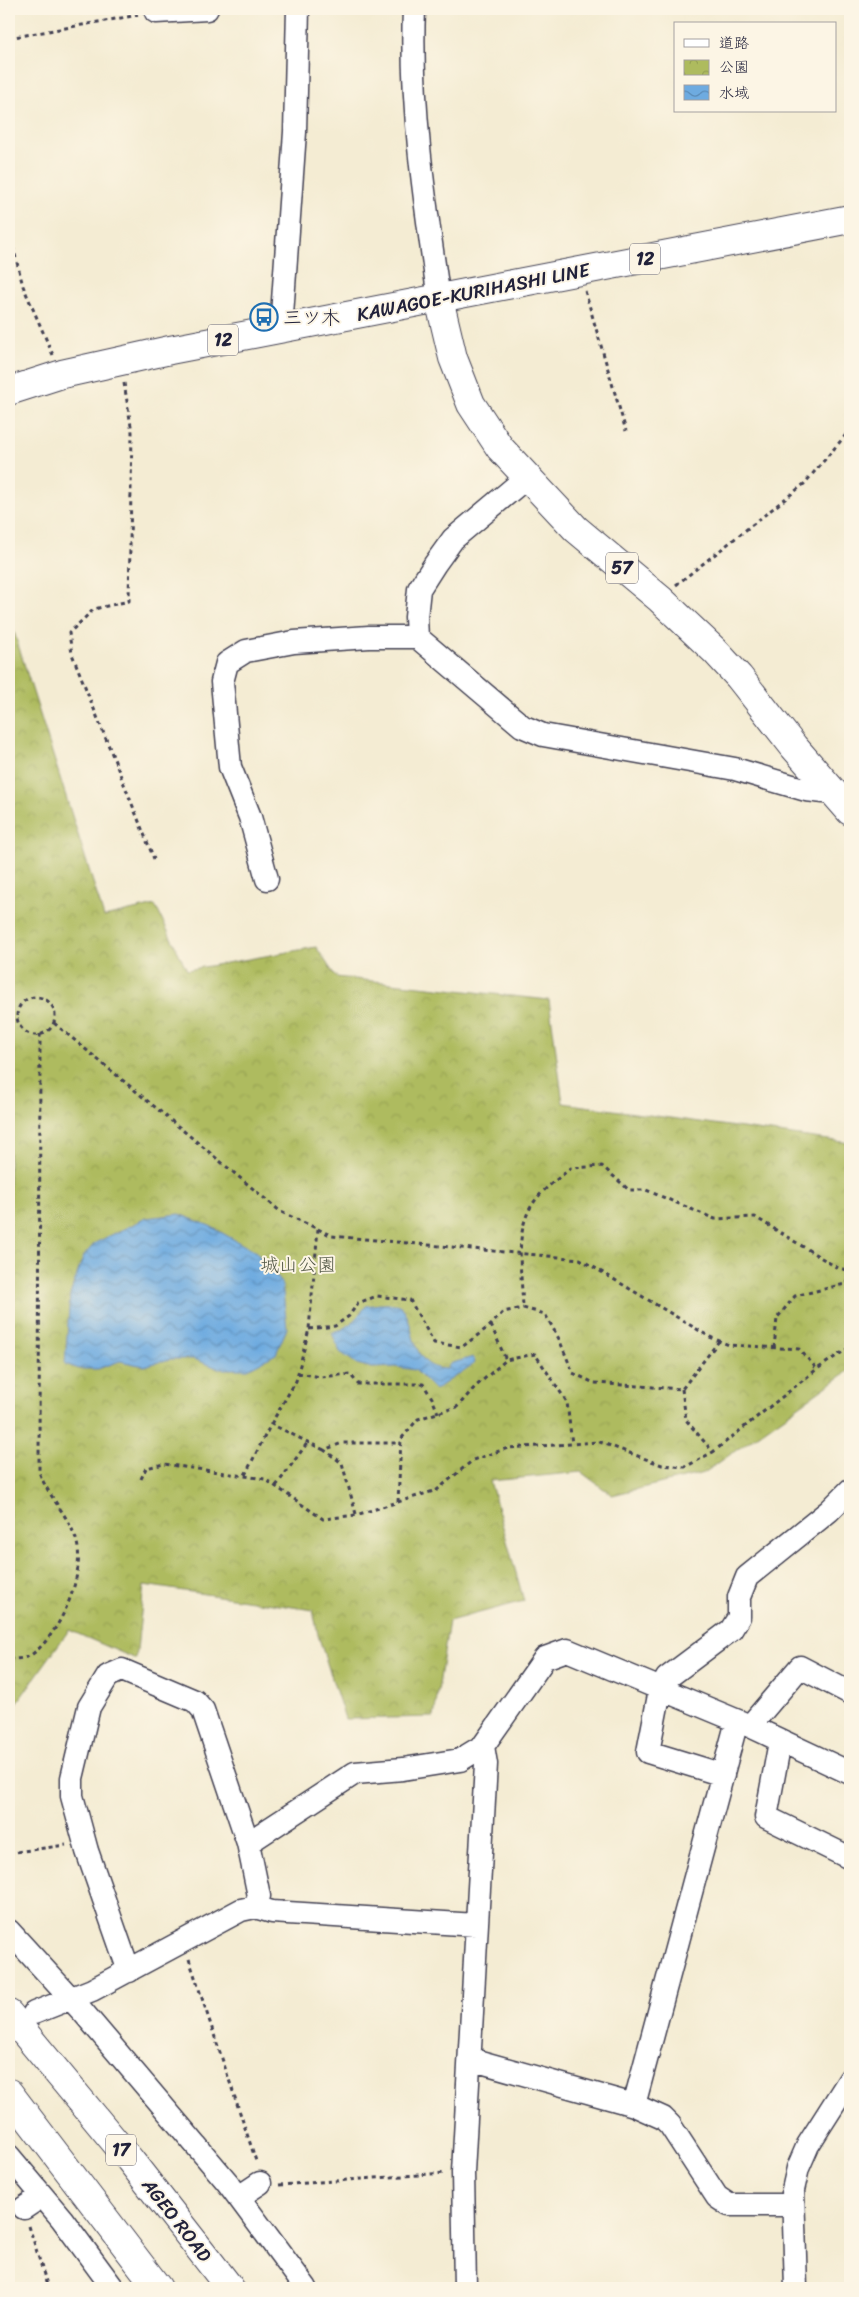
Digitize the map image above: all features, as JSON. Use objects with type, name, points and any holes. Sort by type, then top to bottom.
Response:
[{"type":"main road","name":"KAWAGOE-KURIHASHI LINE","points":[[9,390],[62,374],[120,360],[850,219]]},
{"type":"main road","name":"57","points":[[439,299],[453,358],[471,404],[500,448],[576,529],[660,599],[739,677],[794,747],[842,802]]},
{"type":"main road","name":"AGEO ROAD","points":[[21,2013],[130,2160],[230,2288]]},
{"type":"main road","points":[[9,2094],[158,2288]]},
{"type":"street","points":[[156,12],[207,9]]},
{"type":"street","points":[[282,329],[295,132],[298,9]]},
{"type":"street","points":[[414,9],[413,37],[418,137],[439,299]]},
{"type":"street","points":[[417,636],[416,617],[419,590],[434,564],[453,539],[527,477]]},
{"type":"street","points":[[267,879],[250,817],[230,767],[222,682],[228,663],[246,651],[294,642],[417,636],[522,726],[543,735],[735,769],[842,802]]},
{"type":"street","points":[[723,1775],[648,1752],[660,1690],[667,1678],[731,1630],[739,1617],[740,1597],[747,1577],[829,1512],[850,1490]]},
{"type":"street","points":[[248,1843],[355,1773],[460,1760],[483,1746],[545,1658],[567,1650],[660,1690],[744,1723],[850,1773]]},
{"type":"street","points":[[634,2105],[723,1775],[744,1723],[800,1667],[850,1693]]},
{"type":"street","points":[[129,1971],[84,1843],[72,1796],[72,1778],[81,1733],[89,1707],[108,1676],[122,1670],[195,1701],[203,1710],[248,1843],[260,1896],[256,1907]]},
{"type":"street","points":[[784,1741],[779,1747],[766,1817],[850,1858]]},
{"type":"street","points":[[465,2288],[463,2172],[486,1764],[483,1746]]},
{"type":"street","points":[[21,2013],[92,1990],[241,1910],[256,1907],[272,1912],[476,1925]]},
{"type":"street","points":[[9,1931],[70,1998],[239,2197],[306,2288]]},
{"type":"street","points":[[470,2059],[634,2105],[663,2118],[723,2203],[730,2205],[793,2205]]},
{"type":"street","points":[[796,2288],[793,2190],[798,2168],[808,2145],[850,2079]]},
{"type":"street","points":[[9,2156],[33,2202],[113,2288]]},
{"type":"street","points":[[239,2197],[260,2183]]},
{"type":"path","points":[[9,38],[156,12]]},
{"type":"path","points":[[9,231],[23,286],[62,374]]},
{"type":"path","points":[[579,271],[626,431]]},
{"type":"path","points":[[120,360],[132,432],[129,601],[94,610],[69,633],[72,654],[154,859]]},
{"type":"path","points":[[660,599],[804,484],[850,430]]},
{"type":"path","points":[[36,996],[44,998],[54,1009],[54,1023],[49,1030],[40,1034],[28,1034],[22,1029],[16,1015],[22,1002],[36,996]]},
{"type":"path","points":[[9,1016],[16,1015]]},
{"type":"path","points":[[54,1023],[282,1212],[332,1236],[580,1259],[718,1341],[729,1346],[799,1350],[817,1370]]},
{"type":"path","points":[[9,1659],[19,1659],[30,1655],[45,1640],[68,1606],[79,1568],[76,1539],[65,1516],[43,1483],[39,1472],[40,1034]]},
{"type":"path","points":[[524,1308],[522,1254],[524,1221],[534,1201],[571,1168],[602,1166],[629,1190],[646,1190],[715,1219],[756,1217],[836,1267],[850,1271]]},
{"type":"path","points":[[245,1476],[296,1381],[309,1329],[318,1229]]},
{"type":"path","points":[[774,1348],[777,1318],[795,1296],[845,1284],[850,1280]]},
{"type":"path","points":[[309,1329],[335,1326],[349,1316],[358,1303],[377,1296],[410,1300],[434,1343],[462,1347],[491,1325],[504,1312],[524,1308],[545,1314],[559,1339],[573,1373],[594,1383],[682,1390]]},
{"type":"path","points":[[491,1325],[506,1360]]},
{"type":"path","points":[[713,1452],[686,1420],[682,1390],[718,1341]]},
{"type":"path","points":[[141,1479],[146,1468],[164,1464],[265,1479],[323,1519],[356,1514],[437,1490],[473,1460],[508,1448],[600,1442],[662,1465],[685,1467],[713,1452],[817,1370],[850,1347]]},
{"type":"path","points":[[398,1502],[401,1439],[418,1419],[457,1407],[475,1387],[506,1360],[535,1354],[567,1402],[572,1444]]},
{"type":"path","points":[[298,1373],[321,1376],[350,1374],[358,1384],[423,1384],[432,1398],[438,1413]]},
{"type":"path","points":[[272,1424],[324,1450],[342,1463],[356,1514]]},
{"type":"path","points":[[276,1486],[308,1442]]},
{"type":"path","points":[[324,1450],[342,1443],[401,1443]]},
{"type":"path","points":[[9,1854],[84,1843]]},
{"type":"path","points":[[183,1941],[258,2166],[260,2183],[277,2185],[463,2172]]},
{"type":"path","points":[[33,2202],[48,2288]]},
{"type":"green space","name":"城山公園","points":[[9,616],[104,917],[155,905],[187,970],[316,947],[336,977],[549,1000],[563,1103],[850,1143],[850,1370],[704,1473],[612,1495],[581,1472],[490,1481],[524,1601],[449,1621],[434,1717],[345,1719],[318,1635],[313,1610],[144,1585],[136,1659],[69,1630],[9,1714]]},
{"type":"water","points":[[179,1214],[210,1226],[256,1252],[282,1283],[287,1328],[276,1354],[248,1369],[220,1369],[194,1359],[170,1359],[144,1366],[120,1361],[98,1369],[79,1369],[65,1364],[70,1295],[83,1257],[95,1243],[146,1218]]},
{"type":"water","points":[[397,1304],[405,1311],[419,1352],[425,1361],[434,1367],[447,1369],[449,1364],[473,1357],[475,1363],[435,1390],[415,1370],[396,1367],[372,1368],[357,1364],[340,1352],[332,1333],[347,1326],[366,1306]]},
{"type":"place","name":"三ツ木","points":[[264,317]]}]
